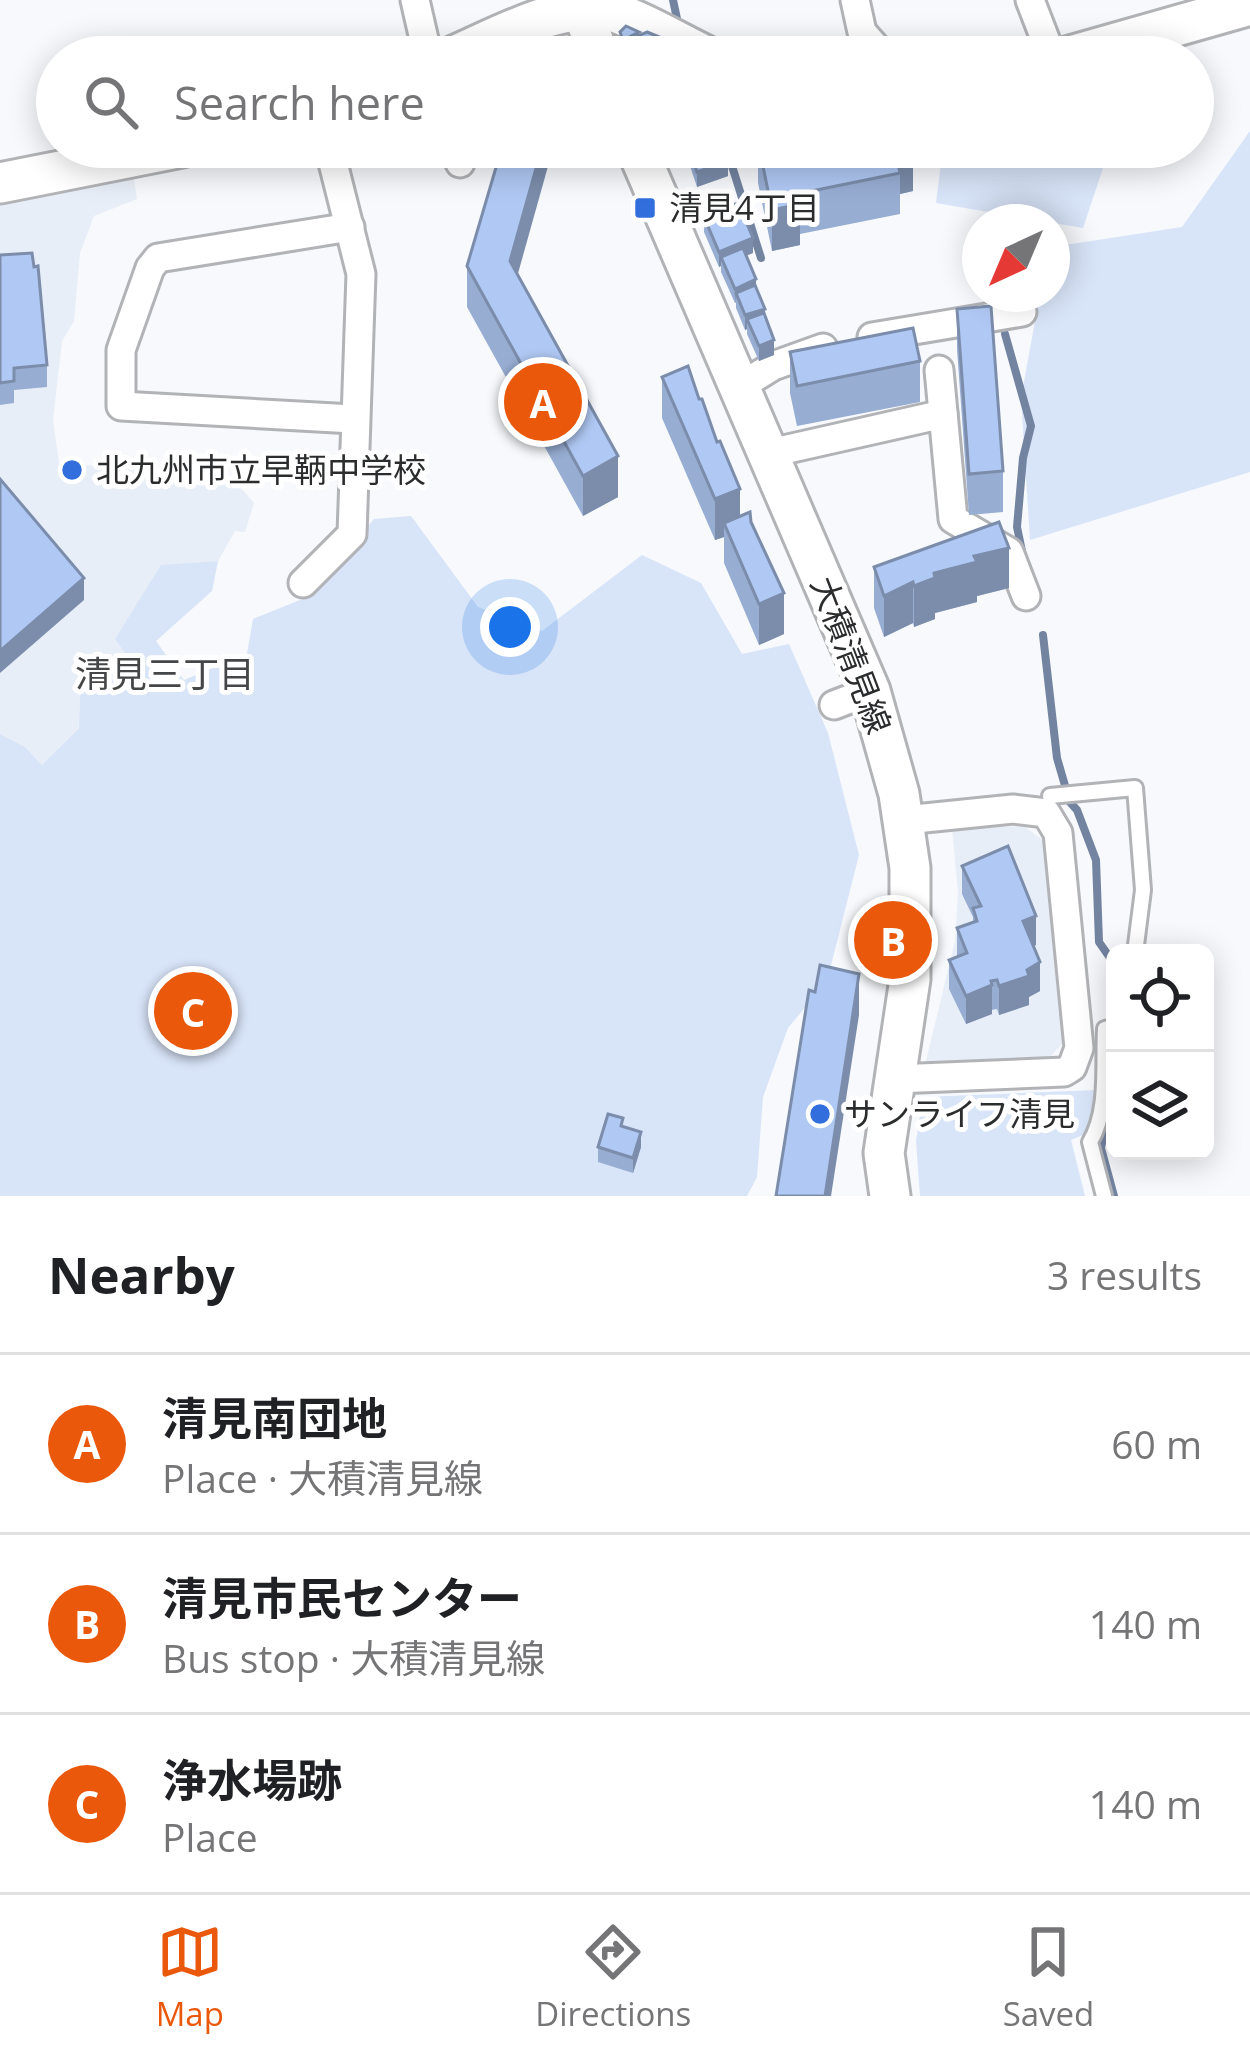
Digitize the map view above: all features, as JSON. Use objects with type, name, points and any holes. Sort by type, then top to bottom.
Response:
[{"type":"main road","points":[[579,4],[591,36]]},
{"type":"main road","points":[[501,36],[579,4],[612,11],[664,36]]},
{"type":"main road","points":[[1171,36],[1250,4]]},
{"type":"main road","points":[[0,183],[76,168]]},
{"type":"main road","name":"大積清見線","points":[[645,168],[770,453],[852,698],[905,820],[910,979],[884,1153],[890,1196]]},
{"type":"street","points":[[415,0],[423,36]]},
{"type":"street","points":[[855,0],[866,36]]},
{"type":"street","points":[[1030,0],[1044,36]]},
{"type":"street","points":[[303,583],[352,534],[361,274],[335,168]]},
{"type":"street","points":[[350,227],[158,258],[150,268],[121,350],[121,406],[353,418]]},
{"type":"street","points":[[741,386],[773,366],[837,343],[1022,312]]},
{"type":"street","points":[[939,370],[953,519],[1009,552],[1026,596]]},
{"type":"street","points":[[770,453],[944,414]]},
{"type":"street","points":[[895,1079],[1064,1072],[1072,1067],[1079,1048],[1058,833],[1046,813],[1013,809],[905,820]]},
{"type":"lane","points":[[1050,796],[1135,788],[1142,890],[1136,944]]},
{"type":"lane","points":[[1104,1196],[1090,1142],[1103,1096],[1106,1029]]},
{"type":"shaded area","points":[[1250,131],[1250,472],[1030,540],[1021,398],[1037,312],[1070,312],[1070,244],[1182,227]]},
{"type":"shaded area","points":[[940,168],[1103,168],[1083,228],[1070,226],[1070,204],[962,207],[936,203]]},
{"type":"shaded area","name":"北九州市立早鞆中学校","points":[[134,179],[137,199],[94,216],[80,253],[74,321],[62,341],[53,420],[59,463],[231,477],[254,503],[245,532],[235,531],[218,561],[161,566],[126,653],[80,693],[79,727],[42,766],[25,747],[0,734],[0,200]]},
{"type":"shaded area","points":[[411,516],[478,607],[542,631],[642,555],[701,583],[742,654],[789,644],[828,733],[859,855],[827,981],[788,1028],[763,1097],[757,1177],[747,1196],[0,1196],[0,734],[25,747],[42,765],[79,728],[80,693],[126,654],[115,639],[161,565],[218,561],[212,591],[156,641],[184,680],[247,654],[253,619],[305,598],[374,519]]},
{"type":"shaded area","points":[[1024,826],[1044,841],[1066,1040],[1047,1060],[925,1065],[955,941],[958,893],[952,828]],"holes":[[[981,934],[1028,1005],[1000,1014],[991,1010]]]},
{"type":"shaded area","points":[[1096,1090],[1087,1133],[1071,1140],[1085,1196],[920,1196],[916,1141],[923,1097]]},
{"type":"building","points":[[626,26],[639,32],[622,36]]},
{"type":"building","points":[[496,168],[536,168],[510,261],[618,456],[583,476],[467,266]]},
{"type":"building","points":[[763,168],[899,168],[900,173],[797,194],[800,204],[772,210]]},
{"type":"building","points":[[738,203],[753,238],[719,252],[704,217]]},
{"type":"building","points":[[743,248],[756,279],[735,289],[721,257]]},
{"type":"building","points":[[32,253],[34,267],[38,266],[47,365],[14,368],[14,381],[0,383],[0,255]]},
{"type":"building","points":[[755,285],[765,309],[745,315],[736,293]]},
{"type":"building","points":[[957,309],[991,312],[1003,471],[969,474]]},
{"type":"building","points":[[764,313],[774,340],[759,346],[747,319]]},
{"type":"building","points":[[913,328],[920,361],[797,386],[790,352]]},
{"type":"building","points":[[688,366],[740,489],[715,499],[662,377]]},
{"type":"building","points":[[0,479],[84,578],[0,651]]},
{"type":"building","points":[[750,512],[784,593],[759,604],[724,523]]},
{"type":"building","points":[[999,522],[1009,548],[974,556],[977,562],[934,573],[935,578],[884,596],[874,567]]},
{"type":"building","points":[[1008,846],[1036,916],[1023,921],[1040,962],[1027,970],[1029,976],[999,986],[997,980],[991,981],[992,985],[966,996],[949,960],[967,953],[957,928],[977,921],[973,908],[981,906],[962,866]]},
{"type":"building","name":"サンライフ清見","points":[[820,965],[859,974],[825,1196],[776,1196],[809,990],[815,992]]},
{"type":"building","points":[[608,1114],[623,1118],[621,1126],[641,1132],[633,1158],[598,1147]]},
{"type":"waterway","points":[[673,0],[679,28]]},
{"type":"waterway","points":[[733,168],[761,258]]},
{"type":"waterway","points":[[1005,334],[1031,426],[1017,527],[1023,556]]},
{"type":"waterway","points":[[1043,635],[1057,758],[1066,789]]},
{"type":"waterway","points":[[1068,800],[1077,810],[1096,860],[1099,942],[1106,952]]},
{"type":"waterway","points":[[1106,1125],[1101,1148],[1114,1196]]},
{"type":"place","name":"清見4丁目","points":[[645,208]]},
{"type":"place","name":"清見南団地","points":[[543,402]]},
{"type":"place","name":"北九州市立早鞆中学校","points":[[72,470]]},
{"type":"place","name":"清見市民センター","points":[[893,940]]},
{"type":"place","name":"浄水場跡","points":[[193,1011]]},
{"type":"place","name":"サンライフ清見","points":[[820,1114]]},
{"type":"district","name":"清見三丁目","points":[[165,674]]}]
